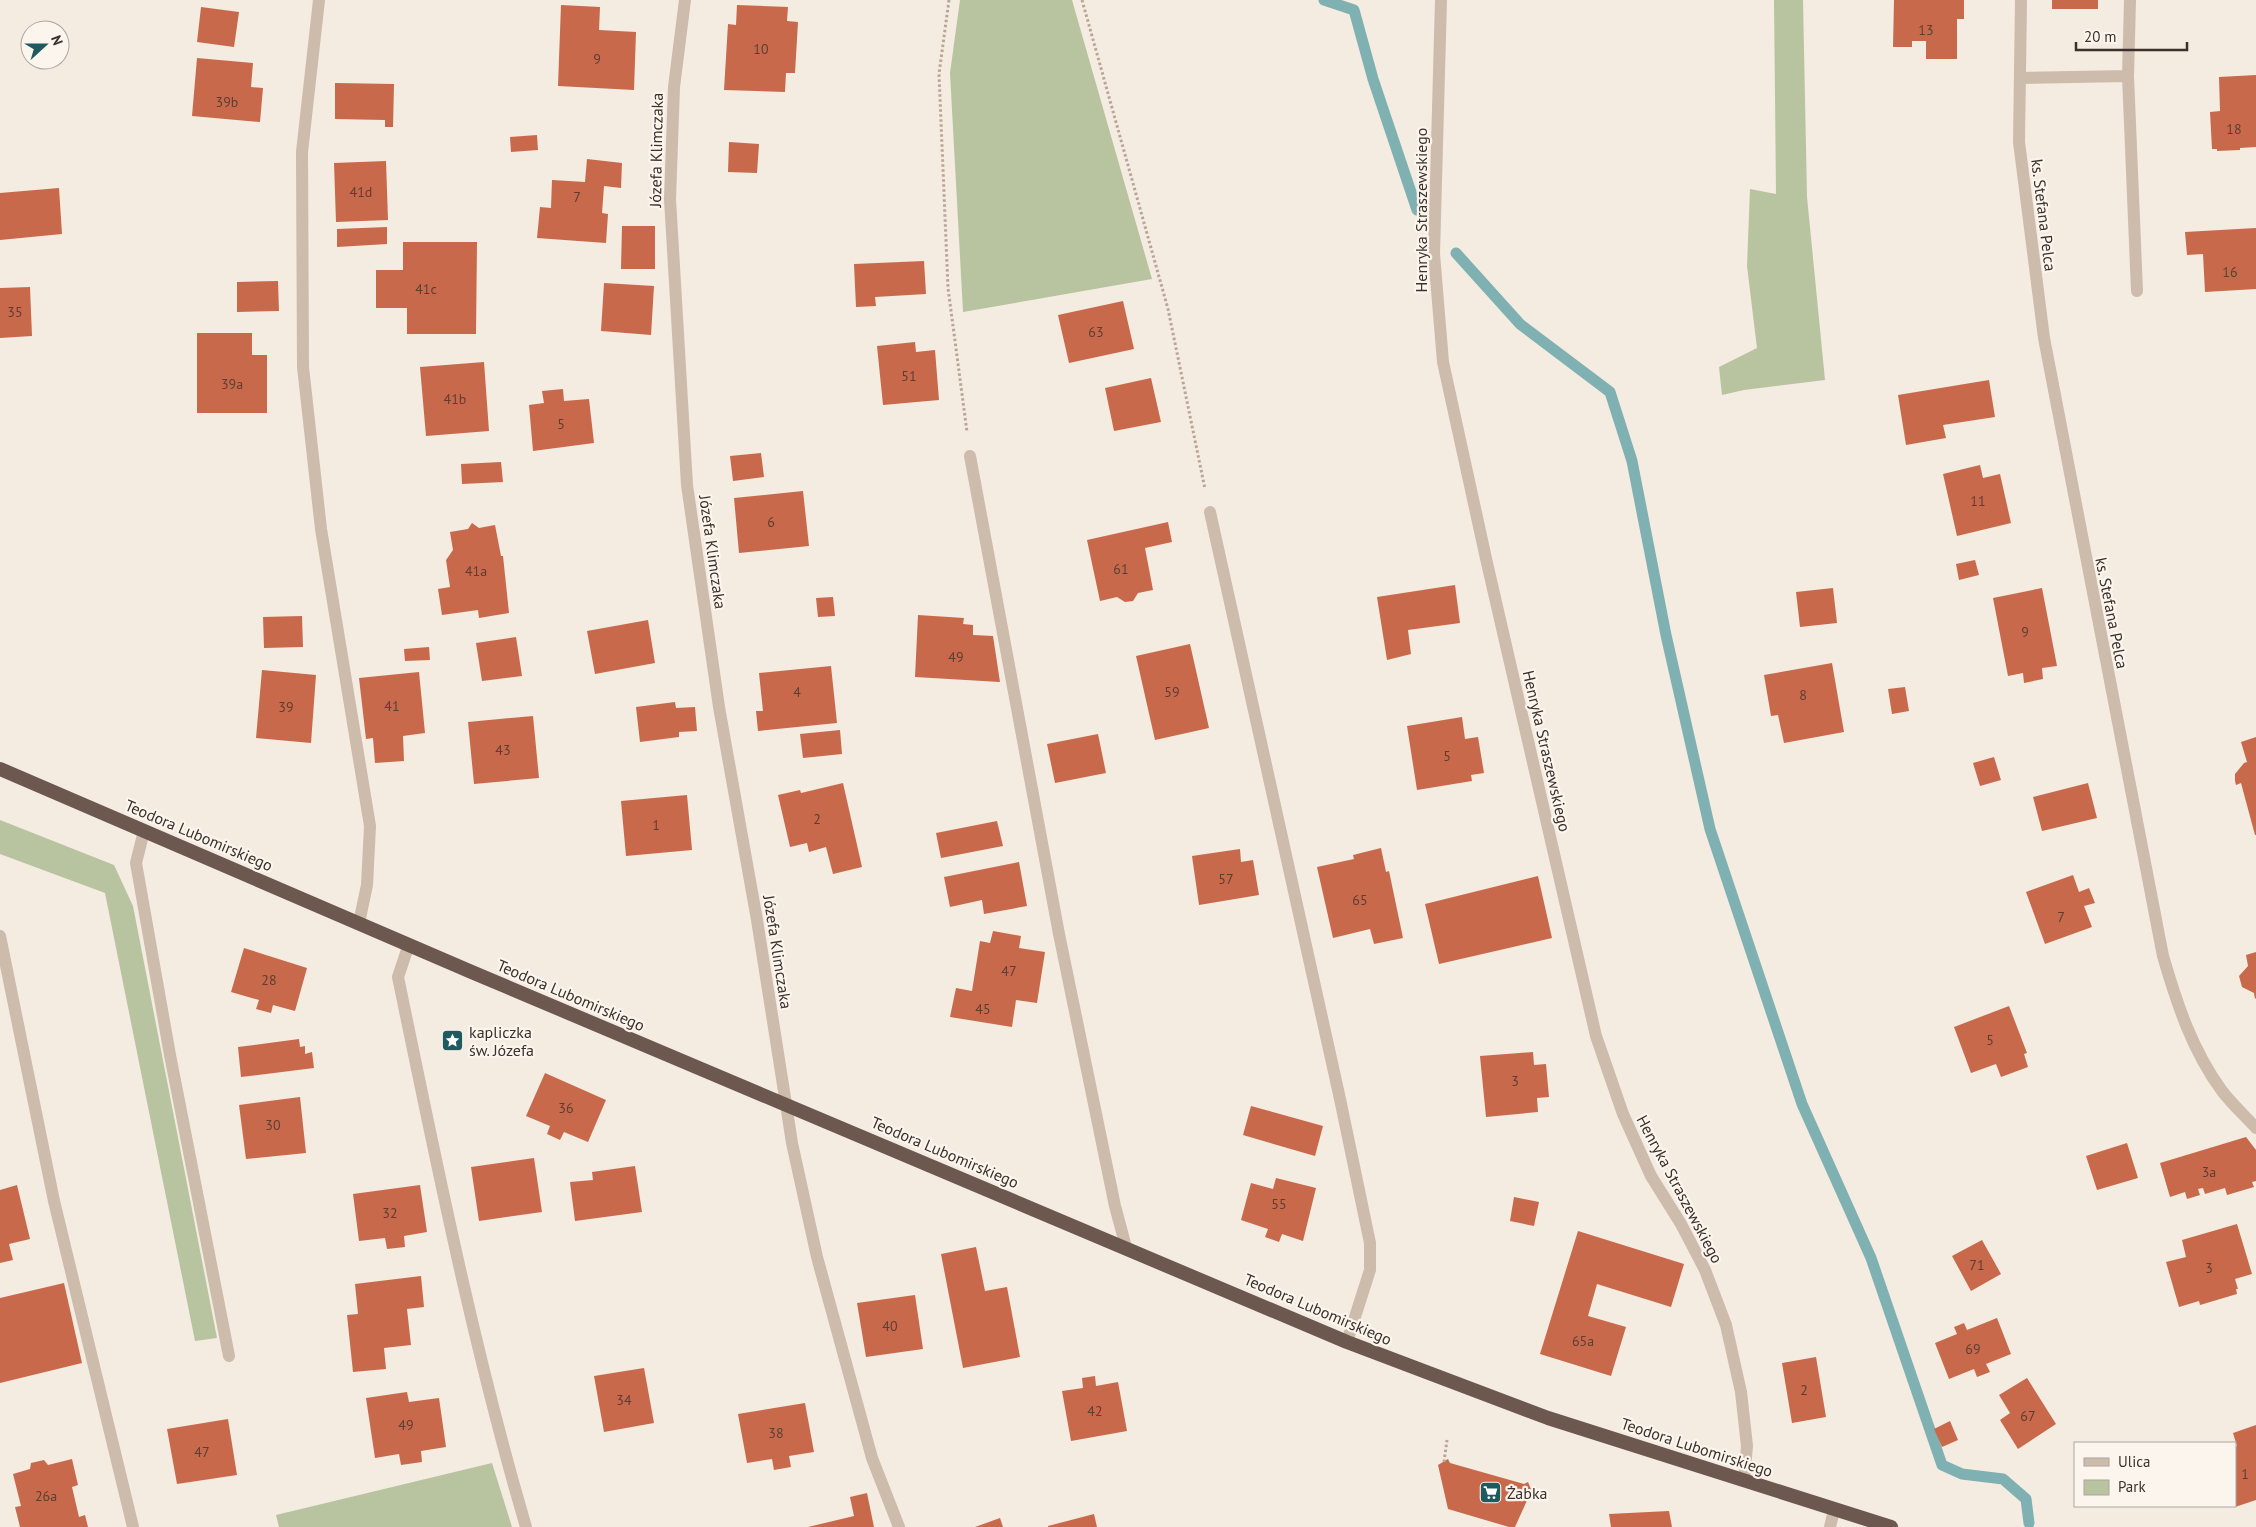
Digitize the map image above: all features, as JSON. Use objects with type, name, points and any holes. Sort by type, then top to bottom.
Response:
[{"type":"highway","name":"Teodora Lubomirskiego","points":[[0,769],[1346,1342],[1548,1418],[1891,1527]]},
{"type":"street","points":[[319,0],[302,152],[303,367],[321,530],[370,826],[366,885],[359,923]]},
{"type":"street","name":"Józefa Klimczaka","points":[[685,0],[674,87],[670,199],[687,485],[719,707],[757,920],[792,1142],[816,1257],[872,1458],[899,1527]]},
{"type":"street","name":"Henryka Straszewskiego","points":[[1441,0],[1434,254],[1443,362],[1487,564],[1596,1036],[1623,1114],[1651,1176],[1681,1224],[1705,1270],[1726,1325],[1741,1392],[1747,1446],[1744,1481]]},
{"type":"street","name":"ks. Stefana Pelca","points":[[2021,0],[2019,142],[2044,338],[2163,956],[2176,1003],[2193,1044],[2222,1091],[2256,1128]]},
{"type":"street","points":[[2130,0],[2128,76],[2137,291]]},
{"type":"street","points":[[2020,78],[2128,76]]},
{"type":"street","points":[[970,456],[1059,934],[1106,1163],[1126,1247]]},
{"type":"street","points":[[1210,512],[1370,1243],[1370,1270],[1346,1342]]},
{"type":"street","points":[[144,831],[136,863],[170,1054],[229,1356]]},
{"type":"street","points":[[0,936],[54,1201],[133,1527]]},
{"type":"street","points":[[409,944],[398,976],[445,1206],[508,1467],[526,1527]]},
{"type":"street","points":[[1830,1527],[1834,1510]]},
{"type":"path","points":[[949,0],[939,74],[948,288],[970,456]]},
{"type":"path","points":[[1082,0],[1168,309],[1210,512]]},
{"type":"path","points":[[1444,1462],[1446,1440]]},
{"type":"green space","points":[[960,0],[1072,0],[1152,279],[963,312],[950,73]]},
{"type":"green space","points":[[1774,0],[1803,0],[1807,197],[1825,380],[1744,390],[1722,395],[1719,367],[1757,348],[1747,266],[1750,189],[1776,194]]},
{"type":"green space","points":[[0,820],[114,865],[133,906],[217,1338],[195,1341],[105,893],[0,854]]},
{"type":"green space","points":[[492,1463],[512,1527],[279,1527],[276,1515]]},
{"type":"building","points":[[1894,0],[1964,0],[1964,19],[1957,19],[1957,59],[1926,59],[1926,41],[1912,41],[1912,47],[1893,47]]},
{"type":"building","points":[[2052,0],[2098,0],[2098,9],[2052,9]]},
{"type":"building","points":[[561,5],[600,7],[599,30],[636,32],[634,90],[558,86]]},
{"type":"building","points":[[737,5],[788,7],[787,21],[798,22],[795,73],[786,73],[785,92],[724,90],[728,24],[736,25]]},
{"type":"building","points":[[201,7],[239,12],[234,47],[197,42]]},
{"type":"building","points":[[197,58],[253,63],[251,87],[263,88],[260,122],[192,116]]},
{"type":"building","points":[[2256,75],[2256,147],[2240,148],[2240,150],[2217,151],[2217,149],[2212,149],[2210,112],[2220,111],[2219,77]]},
{"type":"building","points":[[335,83],[394,84],[393,127],[385,127],[385,120],[335,119]]},
{"type":"building","points":[[537,135],[538,150],[511,152],[510,137]]},
{"type":"building","points":[[729,142],[759,144],[757,173],[728,172]]},
{"type":"building","points":[[587,159],[622,163],[621,188],[604,186],[602,213],[608,214],[606,243],[537,238],[540,207],[551,208],[552,180],[585,182]]},
{"type":"building","points":[[386,161],[388,220],[336,222],[334,163]]},
{"type":"building","points":[[59,188],[62,234],[0,240],[0,193]]},
{"type":"building","points":[[622,226],[655,226],[655,269],[621,269]]},
{"type":"building","points":[[387,227],[387,244],[337,247],[337,229]]},
{"type":"building","points":[[2256,228],[2256,289],[2205,292],[2203,254],[2187,255],[2185,232]]},
{"type":"building","points":[[403,242],[477,242],[476,334],[407,334],[407,308],[376,308],[376,270],[403,270]]},
{"type":"building","points":[[924,261],[926,294],[875,297],[876,306],[856,307],[854,264]]},
{"type":"building","points":[[278,281],[279,311],[237,312],[237,282]]},
{"type":"building","points":[[604,283],[654,286],[651,335],[601,331]]},
{"type":"building","points":[[30,287],[32,336],[0,338],[0,288]]},
{"type":"building","points":[[1123,301],[1134,349],[1069,363],[1058,315]]},
{"type":"building","points":[[197,333],[252,333],[252,355],[267,355],[267,413],[197,413]]},
{"type":"building","points":[[915,342],[916,352],[935,350],[939,400],[883,405],[877,346]]},
{"type":"building","points":[[484,362],[489,431],[426,436],[420,367]]},
{"type":"building","points":[[1151,378],[1161,422],[1114,431],[1105,388]]},
{"type":"building","points":[[1989,380],[1995,417],[1943,425],[1946,438],[1906,445],[1898,395]]},
{"type":"building","points":[[563,389],[564,401],[589,399],[594,443],[533,451],[529,405],[544,403],[542,391]]},
{"type":"building","points":[[761,453],[764,477],[733,481],[730,456]]},
{"type":"building","points":[[501,462],[503,482],[462,484],[461,464]]},
{"type":"building","points":[[1980,465],[1983,478],[2000,474],[2011,523],[1957,536],[1943,474]]},
{"type":"building","points":[[803,491],[809,546],[739,553],[734,498]]},
{"type":"building","points":[[1168,522],[1172,542],[1145,548],[1153,590],[1138,593],[1133,601],[1125,602],[1117,597],[1100,601],[1087,540]]},
{"type":"building","points":[[472,523],[479,528],[495,525],[501,556],[503,556],[509,613],[479,618],[478,610],[442,615],[438,589],[450,587],[446,560],[453,550],[450,532],[468,529]]},
{"type":"building","points":[[1975,560],[1979,575],[1959,580],[1956,564]]},
{"type":"building","points":[[1455,585],[1460,623],[1408,630],[1411,654],[1387,660],[1377,597]]},
{"type":"building","points":[[1833,588],[1837,623],[1800,627],[1796,592]]},
{"type":"building","points":[[2042,588],[2057,666],[2042,668],[2043,679],[2024,683],[2023,673],[2008,676],[1993,598]]},
{"type":"building","points":[[833,597],[835,616],[818,617],[816,598]]},
{"type":"building","points":[[918,615],[964,618],[963,624],[973,625],[973,635],[993,636],[1000,682],[915,677]]},
{"type":"building","points":[[302,616],[303,647],[264,648],[263,617]]},
{"type":"building","points":[[648,620],[655,663],[595,674],[587,631]]},
{"type":"building","points":[[516,637],[522,676],[482,681],[476,643]]},
{"type":"building","points":[[1190,644],[1209,728],[1155,740],[1136,656]]},
{"type":"building","points":[[429,647],[430,660],[405,661],[404,649]]},
{"type":"building","points":[[1832,663],[1844,732],[1784,743],[1778,715],[1771,716],[1764,675]]},
{"type":"building","points":[[831,666],[837,723],[758,731],[756,711],[763,711],[759,673]]},
{"type":"building","points":[[262,670],[316,675],[311,743],[256,738]]},
{"type":"building","points":[[419,672],[425,733],[403,736],[404,761],[375,763],[373,738],[366,739],[359,678]]},
{"type":"building","points":[[1905,687],[1909,711],[1892,714],[1888,689]]},
{"type":"building","points":[[675,702],[676,708],[695,707],[697,731],[679,732],[679,737],[640,742],[636,707]]},
{"type":"building","points":[[533,716],[539,778],[474,784],[468,722]]},
{"type":"building","points":[[1462,717],[1465,739],[1478,737],[1484,773],[1471,775],[1472,781],[1417,790],[1407,726]]},
{"type":"building","points":[[840,730],[842,754],[803,758],[800,734]]},
{"type":"building","points":[[1098,734],[1106,773],[1055,783],[1047,744]]},
{"type":"building","points":[[2256,737],[2255,835],[2241,783],[2236,785],[2235,774],[2247,762],[2241,742]]},
{"type":"building","points":[[1994,757],[2001,780],[1980,786],[1973,763]]},
{"type":"building","points":[[843,783],[862,867],[833,874],[826,847],[809,852],[807,843],[790,847],[778,795],[800,790],[801,793]]},
{"type":"building","points":[[2088,783],[2097,818],[2042,831],[2033,797]]},
{"type":"building","points":[[687,795],[692,850],[626,856],[621,801]]},
{"type":"building","points":[[997,821],[1003,846],[941,858],[936,833]]},
{"type":"building","points":[[1381,848],[1386,872],[1389,871],[1403,938],[1374,944],[1370,929],[1333,938],[1317,867],[1354,859],[1353,855]]},
{"type":"building","points":[[1240,849],[1241,862],[1253,860],[1259,895],[1199,905],[1192,856]]},
{"type":"building","points":[[1019,862],[1027,906],[984,914],[982,900],[950,907],[944,877]]},
{"type":"building","points":[[2073,875],[2079,892],[2089,888],[2095,903],[2084,906],[2092,927],[2045,944],[2026,892]]},
{"type":"building","points":[[1538,876],[1552,938],[1439,964],[1425,904]]},
{"type":"building","points":[[993,931],[1021,936],[1019,948],[1045,952],[1037,1003],[1016,1000],[1012,1027],[950,1017],[956,988],[972,991],[980,941],[990,943]]},
{"type":"building","points":[[244,948],[307,968],[295,1011],[273,1005],[271,1013],[256,1009],[259,1000],[231,992]]},
{"type":"building","points":[[2256,952],[2255,999],[2254,993],[2242,987],[2239,976],[2248,966],[2246,955]]},
{"type":"building","points":[[2009,1006],[2027,1053],[2024,1054],[2028,1067],[2001,1077],[1996,1064],[1971,1073],[1954,1027]]},
{"type":"building","points":[[299,1039],[300,1047],[305,1046],[305,1054],[312,1052],[314,1068],[241,1077],[238,1047]]},
{"type":"building","points":[[1533,1052],[1534,1065],[1546,1064],[1549,1097],[1537,1098],[1538,1112],[1486,1117],[1480,1056]]},
{"type":"building","points":[[545,1073],[606,1100],[588,1142],[564,1132],[560,1140],[547,1134],[550,1126],[526,1116]]},
{"type":"building","points":[[300,1097],[306,1153],[246,1159],[239,1105]]},
{"type":"building","points":[[1251,1106],[1323,1126],[1315,1156],[1243,1135]]},
{"type":"building","points":[[2246,1137],[2256,1150],[2256,1181],[2252,1182],[2254,1187],[2227,1195],[2225,1188],[2205,1194],[2203,1188],[2198,1189],[2200,1195],[2187,1199],[2185,1192],[2170,1197],[2160,1163]]},
{"type":"building","points":[[2127,1143],[2138,1178],[2097,1190],[2086,1156]]},
{"type":"building","points":[[534,1158],[542,1212],[479,1221],[471,1167]]},
{"type":"building","points":[[635,1166],[642,1212],[575,1221],[570,1182],[593,1180],[592,1172]]},
{"type":"building","points":[[1276,1178],[1316,1188],[1303,1241],[1282,1234],[1279,1242],[1265,1237],[1268,1229],[1241,1220],[1251,1183],[1273,1189]]},
{"type":"building","points":[[17,1185],[30,1239],[9,1244],[13,1260],[0,1263],[0,1190]]},
{"type":"building","points":[[420,1185],[427,1232],[404,1236],[405,1247],[387,1249],[385,1238],[359,1241],[353,1194]]},
{"type":"building","points":[[1514,1197],[1539,1202],[1534,1226],[1510,1221]]},
{"type":"building","points":[[2237,1224],[2252,1274],[2235,1279],[2238,1289],[2236,1289],[2237,1294],[2200,1305],[2199,1301],[2179,1307],[2166,1262],[2186,1257],[2182,1240]]},
{"type":"building","points":[[1578,1231],[1684,1264],[1671,1307],[1597,1284],[1588,1316],[1626,1327],[1611,1376],[1540,1354]]},
{"type":"building","points":[[1982,1240],[2001,1274],[1971,1291],[1952,1256]]},
{"type":"building","points":[[976,1247],[985,1291],[1007,1287],[1020,1357],[963,1368],[941,1254]]},
{"type":"building","points":[[421,1276],[424,1307],[407,1309],[411,1345],[384,1348],[386,1369],[353,1372],[347,1315],[358,1314],[355,1284]]},
{"type":"building","points":[[64,1283],[82,1363],[0,1383],[0,1298]]},
{"type":"building","points":[[915,1295],[923,1349],[866,1357],[857,1303]]},
{"type":"building","points":[[1997,1318],[2011,1354],[1986,1364],[1990,1372],[1977,1377],[1974,1369],[1949,1379],[1935,1343],[1957,1334],[1954,1327],[1964,1323],[1967,1330]]},
{"type":"building","points":[[1816,1357],[1826,1417],[1792,1423],[1782,1363]]},
{"type":"building","points":[[644,1368],[654,1423],[604,1432],[594,1376]]},
{"type":"building","points":[[1095,1376],[1096,1386],[1118,1382],[1127,1431],[1071,1441],[1062,1391],[1083,1388],[1082,1378]]},
{"type":"building","points":[[2027,1378],[2056,1424],[2018,1449],[2000,1420],[2010,1413],[1999,1395]]},
{"type":"building","points":[[407,1392],[409,1402],[439,1398],[446,1447],[421,1451],[422,1462],[401,1465],[399,1454],[375,1458],[366,1398]]},
{"type":"building","points":[[805,1403],[814,1452],[789,1456],[791,1467],[774,1470],[772,1459],[747,1463],[738,1414]]},
{"type":"building","points":[[228,1419],[237,1475],[177,1484],[167,1429]]},
{"type":"building","points":[[1950,1421],[1958,1440],[1942,1447],[1934,1429]]},
{"type":"building","points":[[2256,1425],[2256,1500],[2236,1507],[2237,1446],[2233,1433]]},
{"type":"building","points":[[72,1459],[78,1485],[72,1487],[79,1517],[85,1515],[88,1527],[20,1527],[15,1507],[21,1506],[13,1474],[30,1469],[31,1463],[44,1460],[48,1465]]},
{"type":"building","points":[[1448,1459],[1450,1463],[1524,1484],[1528,1482],[1533,1494],[1529,1496],[1515,1527],[1509,1527],[1448,1509],[1438,1465]]},
{"type":"building","points":[[867,1493],[874,1527],[808,1527],[854,1516],[850,1497]]},
{"type":"building","points":[[1669,1511],[1672,1527],[1611,1527],[1609,1514]]},
{"type":"building","points":[[1094,1514],[1097,1527],[1048,1527],[1048,1526]]},
{"type":"building","points":[[1000,1518],[1003,1527],[975,1527]]},
{"type":"waterway","points":[[1324,0],[1354,10],[1373,79],[1417,210]]},
{"type":"waterway","points":[[1456,253],[1520,324],[1610,392],[1632,461],[1666,635],[1710,829],[1802,1104],[1871,1258],[1942,1465],[1962,1474],[2003,1479],[2026,1499],[2029,1523]]},
{"type":"place","name":"kapliczka św. Józefa","points":[[453,1041]]},
{"type":"place","name":"Żabka","points":[[1491,1493]]}]
